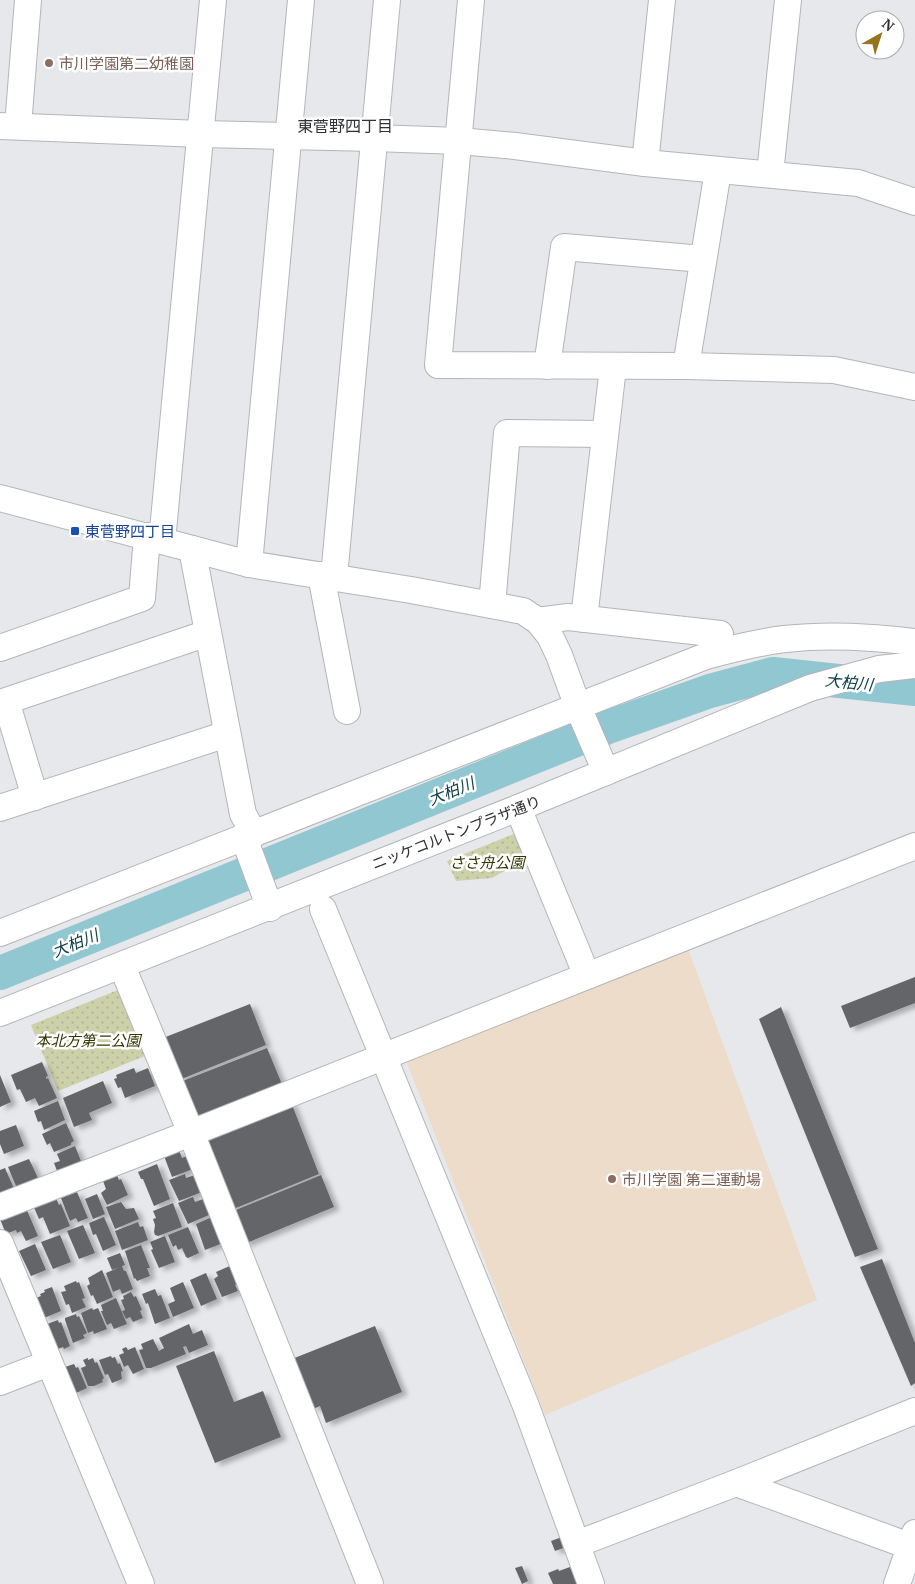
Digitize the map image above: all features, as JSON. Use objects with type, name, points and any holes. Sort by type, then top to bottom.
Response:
[{"type":"street","points":[[28,0],[9,126],[201,134],[459,141],[718,171],[858,183],[915,202]]},
{"type":"street","points":[[0,648],[142,598],[154,539],[201,134],[214,0]]},
{"type":"street","points":[[249,564],[301,0]]},
{"type":"street","points":[[348,711],[328,576],[387,0]]},
{"type":"street","points":[[471,0],[438,365],[686,366],[834,370],[915,387]]},
{"type":"street","points":[[645,163],[662,0]]},
{"type":"street","points":[[770,174],[788,0]]},
{"type":"street","points":[[686,366],[718,171]]},
{"type":"street","points":[[547,366],[564,247],[703,259]]},
{"type":"street","points":[[584,619],[613,367]]},
{"type":"street","points":[[492,605],[507,433],[605,434]]},
{"type":"street","points":[[0,498],[249,564],[328,576],[523,611],[538,621],[550,636],[603,766]]},
{"type":"street","points":[[192,549],[226,734],[243,814],[270,908]]},
{"type":"street","points":[[538,621],[568,617],[720,634]]},
{"type":"street","points":[[35,796],[6,701],[208,633]]},
{"type":"street","points":[[0,934],[249,836],[581,714],[706,656],[744,646],[784,639],[820,636],[850,636],[915,642]]},
{"type":"street","name":"ニッケコルトンプラザ通り","points":[[0,1013],[270,908],[338,878],[518,808],[603,766],[810,688],[879,669],[915,665]]},
{"type":"street","points":[[0,808],[226,734]]},
{"type":"street","points":[[518,808],[587,976]]},
{"type":"street","points":[[0,1207],[915,846]]},
{"type":"street","points":[[323,909],[526,1406],[591,1584]]},
{"type":"street","points":[[122,966],[191,1133],[370,1584]]},
{"type":"street","points":[[0,1243],[141,1584]]},
{"type":"street","points":[[0,1382],[48,1363]]},
{"type":"street","points":[[577,1544],[915,1411]]},
{"type":"street","points":[[736,1483],[913,1543],[896,1584]]},
{"type":"shaded area","name":"市川学園 第二運動場","points":[[687,946],[817,1300],[545,1415],[405,1058]]},
{"type":"green space","name":"ささ舟公園","points":[[521,831],[531,856],[492,878],[456,881],[447,861]]},
{"type":"green space","name":"本北方第二公園","points":[[118,990],[145,1056],[58,1091],[31,1025]]},
{"type":"building","points":[[915,977],[915,1003],[850,1028],[841,1006]]},
{"type":"building","points":[[250,1004],[266,1045],[179,1080],[163,1038]]},
{"type":"building","points":[[781,1007],[878,1249],[855,1257],[759,1019]]},
{"type":"building","points":[[267,1048],[284,1089],[196,1124],[180,1082]]},
{"type":"building","points":[[42,1062],[48,1076],[46,1079],[48,1078],[57,1098],[39,1106],[35,1098],[26,1102],[20,1089],[17,1090],[11,1075]]},
{"type":"building","points":[[134,1068],[136,1073],[148,1068],[155,1086],[125,1098],[121,1087],[118,1088],[114,1079],[117,1078],[116,1075]]},
{"type":"building","points":[[0,1075],[11,1102],[0,1107]]},
{"type":"building","points":[[103,1081],[112,1103],[89,1113],[92,1120],[74,1127],[63,1098]]},
{"type":"building","points":[[58,1101],[65,1120],[44,1130],[41,1121],[38,1122],[34,1111]]},
{"type":"building","points":[[291,1102],[319,1174],[231,1210],[201,1138]]},
{"type":"building","points":[[66,1123],[74,1141],[71,1145],[54,1152],[50,1143],[47,1145],[42,1134]]},
{"type":"building","points":[[16,1125],[24,1146],[4,1154],[0,1144],[0,1131]]},
{"type":"building","points":[[75,1146],[83,1166],[59,1176],[54,1163],[60,1161],[57,1154]]},
{"type":"building","points":[[179,1150],[182,1158],[187,1156],[193,1169],[172,1177],[164,1156]]},
{"type":"building","points":[[29,1159],[38,1178],[18,1191],[8,1167]]},
{"type":"building","points":[[157,1164],[170,1199],[154,1206],[143,1179],[141,1179],[138,1172]]},
{"type":"building","points":[[5,1168],[16,1193],[0,1194],[0,1170]]},
{"type":"building","points":[[185,1174],[186,1178],[195,1175],[202,1192],[179,1201],[169,1180]]},
{"type":"building","points":[[117,1175],[119,1180],[121,1179],[128,1195],[107,1205],[101,1193],[106,1189],[103,1181]]},
{"type":"building","points":[[321,1175],[334,1207],[244,1244],[231,1212]]},
{"type":"building","points":[[77,1192],[88,1218],[78,1222],[76,1218],[70,1221],[61,1198]]},
{"type":"building","points":[[97,1194],[105,1214],[93,1219],[85,1199]]},
{"type":"building","points":[[193,1197],[195,1202],[203,1199],[205,1201],[209,1215],[188,1224],[178,1203]]},
{"type":"building","points":[[56,1198],[59,1205],[61,1204],[70,1226],[50,1234],[43,1217],[39,1219],[32,1203]]},
{"type":"building","points":[[121,1202],[126,1209],[134,1208],[139,1219],[115,1229],[106,1207]]},
{"type":"building","points":[[173,1203],[182,1227],[158,1236],[155,1235],[153,1219],[156,1218],[153,1211]]},
{"type":"building","points":[[26,1208],[38,1236],[26,1241],[21,1231],[17,1233],[16,1230],[6,1234],[0,1219]]},
{"type":"building","points":[[104,1217],[116,1245],[103,1251],[96,1234],[93,1235],[89,1223]]},
{"type":"building","points":[[212,1217],[223,1243],[205,1250],[196,1224]]},
{"type":"building","points":[[138,1222],[140,1227],[143,1226],[148,1240],[122,1250],[115,1231]]},
{"type":"building","points":[[83,1225],[95,1253],[79,1259],[67,1231]]},
{"type":"building","points":[[188,1227],[199,1253],[188,1258],[182,1248],[178,1250],[176,1245],[173,1247],[168,1235]]},
{"type":"building","points":[[60,1235],[71,1262],[53,1269],[41,1242]]},
{"type":"building","points":[[165,1236],[175,1262],[159,1268],[151,1250],[153,1249],[150,1242]]},
{"type":"building","points":[[35,1244],[46,1270],[31,1276],[19,1251]]},
{"type":"building","points":[[141,1245],[150,1268],[147,1268],[150,1276],[137,1281],[134,1279],[125,1251]]},
{"type":"building","points":[[120,1253],[125,1265],[122,1266],[133,1289],[122,1294],[120,1289],[113,1292],[106,1273],[120,1267],[112,1270],[107,1258]]},
{"type":"building","points":[[882,1259],[915,1343],[915,1383],[911,1386],[860,1267]]},
{"type":"building","points":[[232,1265],[239,1283],[235,1285],[238,1291],[222,1297],[214,1279],[218,1276],[216,1272]]},
{"type":"building","points":[[102,1270],[113,1297],[97,1304],[87,1286],[90,1284],[88,1278]]},
{"type":"building","points":[[206,1273],[217,1299],[201,1306],[190,1280]]},
{"type":"building","points":[[76,1281],[77,1283],[79,1282],[85,1298],[82,1299],[86,1307],[72,1313],[69,1304],[66,1305],[61,1292],[66,1291],[64,1286]]},
{"type":"building","points":[[183,1282],[194,1308],[173,1317],[168,1304],[175,1301],[170,1288]]},
{"type":"building","points":[[52,1287],[61,1311],[44,1318],[36,1298],[45,1292],[44,1290]]},
{"type":"building","points":[[155,1289],[158,1296],[161,1295],[170,1318],[155,1324],[148,1303],[146,1304],[142,1294]]},
{"type":"building","points":[[131,1292],[134,1297],[136,1296],[143,1318],[133,1322],[130,1317],[126,1319],[122,1311],[125,1310],[121,1300],[124,1299],[123,1296]]},
{"type":"building","points":[[116,1298],[127,1324],[114,1329],[111,1323],[107,1325],[101,1311],[103,1311],[101,1305]]},
{"type":"building","points":[[92,1308],[93,1310],[98,1308],[107,1329],[94,1334],[93,1331],[88,1333],[81,1313]]},
{"type":"building","points":[[76,1314],[77,1317],[79,1316],[87,1333],[83,1335],[85,1338],[73,1343],[65,1318]]},
{"type":"building","points":[[58,1320],[59,1323],[61,1322],[70,1346],[64,1349],[63,1347],[58,1349],[47,1324]]},
{"type":"building","points":[[189,1324],[193,1334],[202,1330],[208,1345],[189,1353],[186,1346],[183,1347],[186,1354],[151,1368],[146,1368],[139,1350],[143,1349],[141,1344],[153,1339],[159,1351],[164,1348],[159,1338]]},
{"type":"building","points":[[375,1326],[402,1392],[326,1423],[320,1406],[313,1409],[292,1359]]},
{"type":"building","points":[[126,1347],[128,1350],[135,1347],[144,1369],[133,1374],[128,1365],[124,1367],[119,1355],[124,1353],[122,1349]]},
{"type":"building","points":[[214,1351],[234,1402],[263,1391],[281,1437],[215,1463],[176,1366]]},
{"type":"building","points":[[111,1356],[112,1358],[115,1357],[118,1364],[120,1363],[123,1371],[121,1372],[122,1379],[112,1383],[108,1374],[105,1375],[99,1360]]},
{"type":"building","points":[[88,1358],[88,1360],[93,1358],[95,1363],[97,1362],[104,1378],[103,1382],[94,1386],[88,1386],[81,1368],[86,1366],[83,1360]]},
{"type":"building","points":[[74,1364],[76,1368],[78,1367],[87,1388],[74,1394],[65,1367]]},
{"type":"building","points":[[562,1537],[566,1547],[555,1551],[551,1541]]},
{"type":"building","points":[[522,1566],[528,1581],[522,1584],[515,1568]]},
{"type":"building","points":[[570,1567],[577,1584],[553,1584],[548,1573]]},
{"type":"waterway","name":"大柏川","points":[[0,973],[608,727],[710,691],[773,674],[915,689]]},
{"type":"place","name":"市川学園第二幼稚園","points":[[49,63]]},
{"type":"place","name":"東菅野四丁目","points":[[75,531]]},
{"type":"place","name":"市川学園 第二運動場","points":[[612,1179]]},
{"type":"district","name":"東菅野四丁目","points":[[345,126]]}]
